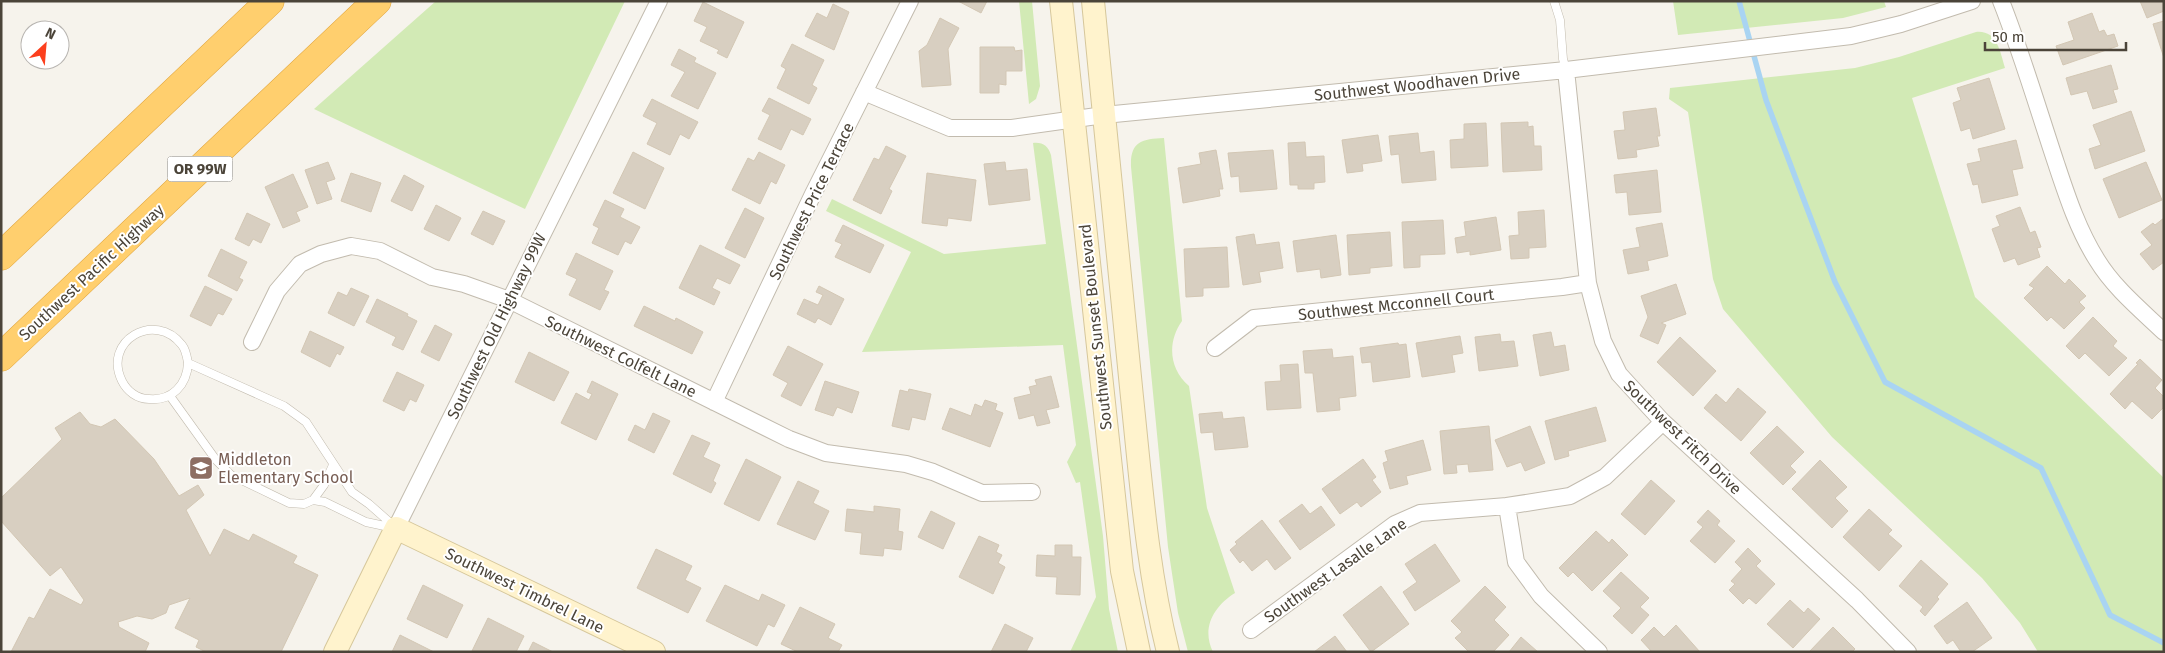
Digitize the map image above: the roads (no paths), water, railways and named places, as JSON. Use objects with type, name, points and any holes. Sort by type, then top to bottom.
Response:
[{"type":"highway","points":[[1,256],[270,1]]},
{"type":"highway","name":"Southwest Pacific Highway","points":[[1,357],[377,1]]},
{"type":"main road","name":"Southwest Sunset Boulevard","points":[[1061,1],[1122,571],[1139,652]]},
{"type":"main road","name":"Southwest Sunset Boulevard","points":[[1093,1],[1147,540],[1160,622],[1168,652]]},
{"type":"main road","name":"Southwest Old Highway 99W","points":[[335,652],[396,528]]},
{"type":"main road","name":"Southwest Timbrel Lane","points":[[396,528],[654,652]]},
{"type":"street","name":"Southwest Old Highway 99W","points":[[396,528],[659,1]]},
{"type":"street","name":"Southwest Price Terrace","points":[[714,402],[910,1]]},
{"type":"street","name":"Southwest Woodhaven Drive","points":[[864,92],[950,128],[1012,128],[1104,115],[1566,70],[1851,36],[1901,24],[1972,1]]},
{"type":"street","points":[[2001,1],[2071,208],[2082,234],[2098,262],[2112,279],[2164,332]]},
{"type":"street","name":"Southwest Fitch Drive","points":[[1566,70],[1588,283],[1604,341],[1619,374],[1663,422],[1857,600],[1908,652]]},
{"type":"street","name":"Southwest Colfelt Lane","points":[[252,342],[277,291],[300,264],[321,254],[351,246],[380,251],[432,277],[464,284],[509,300],[789,439],[826,453],[906,464],[934,472],[982,493],[1032,492]]},
{"type":"street","name":"Southwest Mcconnell Court","points":[[1215,348],[1254,318],[1588,283]]},
{"type":"street","name":"Southwest Lasalle Lane","points":[[1251,630],[1395,524],[1420,513],[1507,506],[1570,496],[1605,477],[1663,422]]},
{"type":"street","points":[[1507,506],[1516,562],[1541,596],[1599,652]]},
{"type":"lane","points":[[1554,1],[1560,20],[1563,59],[1566,70]]},
{"type":"lane","points":[[155,329],[173,335],[183,347],[188,363],[184,382],[170,396],[157,400],[143,399],[135,396],[124,386],[118,374],[117,360],[123,345],[132,336],[141,331],[155,329]]},
{"type":"lane","points":[[188,363],[284,406],[306,422],[352,492],[370,504],[396,528]]},
{"type":"lane","points":[[170,396],[216,460],[231,476],[289,503],[304,504],[313,500],[324,486],[333,465]]},
{"type":"lane","points":[[313,500],[325,502],[366,522],[396,528]]},
{"type":"waterway","points":[[1739,1],[1766,100],[1835,282],[1885,382],[2041,468],[2110,615],[2164,643]]},
{"type":"place","name":"Middleton Elementary School","points":[[201,468]]}]
